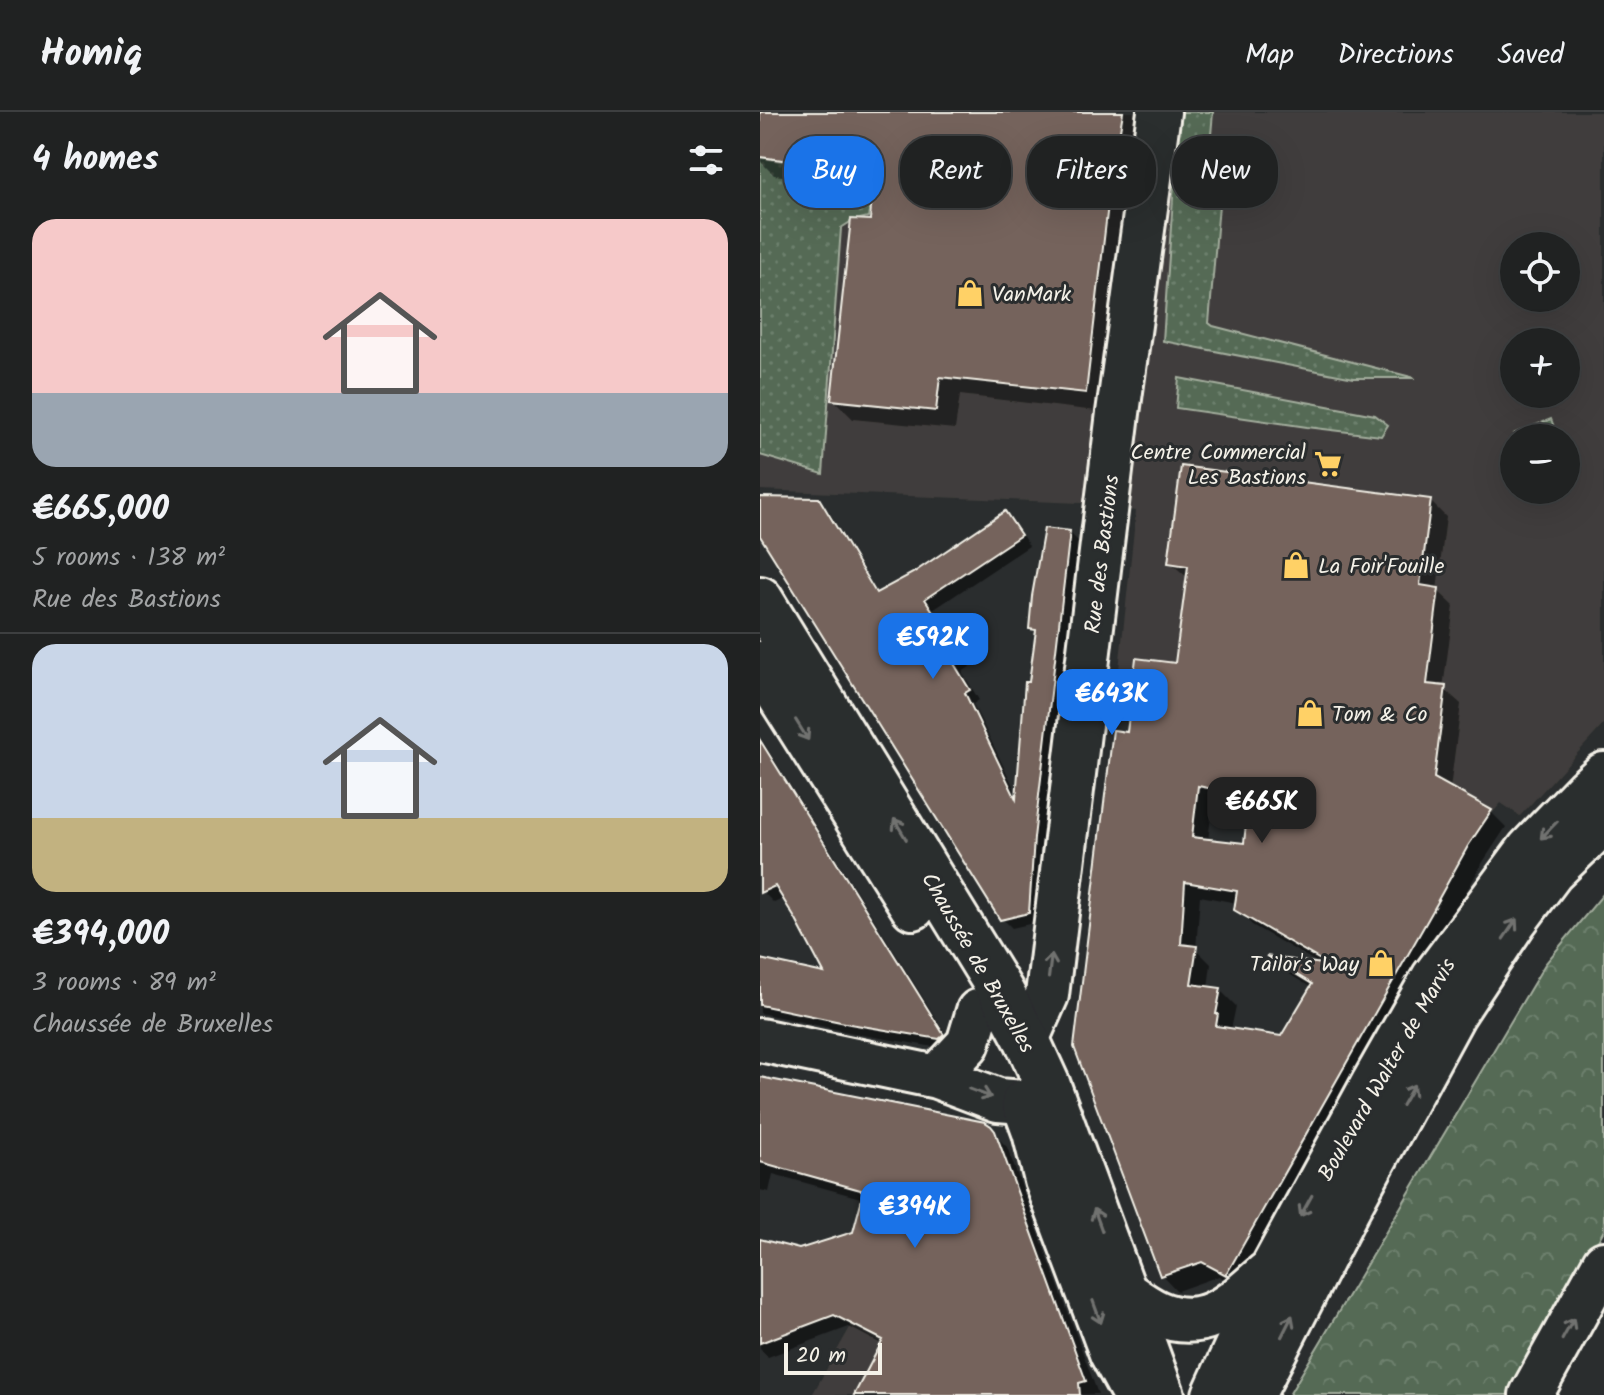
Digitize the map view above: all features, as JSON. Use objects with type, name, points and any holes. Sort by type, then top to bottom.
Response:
[{"type":"main road","name":"Chaussée de Bruxelles","points":[[760,599],[1000,990],[1027,1040],[1048,1086],[1162,1395]]},
{"type":"main road","name":"Chaussée de Bruxelles","points":[[760,664],[1004,1056],[1035,1132],[1047,1180],[1110,1374],[1135,1395]]},
{"type":"main road","name":"Boulevard Walter de Marvis","points":[[1215,1395],[1272,1270],[1434,978],[1530,849],[1604,775]]},
{"type":"main road","name":"Boulevard Walter de Marvis","points":[[1252,1395],[1347,1209],[1453,1014],[1551,872],[1604,821]]},
{"type":"main road","points":[[1125,1293],[1158,1314],[1186,1320],[1211,1317],[1272,1270]]},
{"type":"street","name":"Rue des Bastions","points":[[1027,1040],[1047,995],[1118,413],[1159,112]]},
{"type":"street","points":[[937,1077],[968,1044],[978,1011]]},
{"type":"street","points":[[760,1040],[937,1077],[998,1100],[1024,1102]]},
{"type":"street","points":[[1531,1395],[1604,1263]]},
{"type":"shaded area","name":"Centre Commercial Les Bastions","points":[[760,112],[1604,112],[1604,724],[1520,816],[1501,803],[1486,821],[1441,796],[1184,729],[1114,716],[1136,511],[1081,503],[760,490]]},
{"type":"shaded area","points":[[852,1324],[923,1360],[989,1395],[812,1395]]},
{"type":"green space","points":[[1179,112],[1213,112],[1211,136],[1177,136]]},
{"type":"green space","points":[[760,157],[784,162],[784,208],[870,208],[868,217],[841,228],[823,474],[760,455]]},
{"type":"green space","points":[[1172,208],[1219,208],[1209,323],[1415,378],[1354,378],[1163,341]]},
{"type":"green space","points":[[1179,378],[1375,415],[1388,425],[1381,436],[1176,408]]},
{"type":"green space","points":[[1604,893],[1604,1230],[1513,1395],[1289,1395],[1545,964]]},
{"type":"building","name":"VanMark","points":[[760,112],[1123,112],[1119,136],[1027,136],[1027,208],[1108,208],[1086,393],[940,377],[936,411],[831,400],[851,219],[870,220],[871,208],[884,208],[884,136],[784,136],[784,160],[760,157]]},
{"type":"building","points":[[1181,466],[1431,499],[1420,585],[1439,588],[1427,684],[1446,686],[1434,778],[1492,810],[1468,846],[1226,1275],[1202,1262],[1160,1276],[1074,1047],[1113,730],[1127,732],[1136,658],[1175,663],[1188,566],[1168,563]],"holes":[[[1198,786],[1249,796],[1244,843],[1192,837]],[[1185,882],[1237,891],[1234,910],[1329,965],[1266,956],[1312,984],[1281,1036],[1216,1026],[1221,988],[1191,984],[1197,946],[1181,944]]]},
{"type":"building","points":[[760,497],[819,498],[876,593],[913,573],[1005,511],[1021,535],[925,599],[962,656],[953,662],[970,690],[965,693],[1016,799],[1025,682],[1029,682],[1036,630],[1029,629],[1032,596],[1044,528],[1070,531],[1034,838],[1029,913],[1000,920],[760,536]]},
{"type":"building","points":[[760,740],[944,1035],[939,1039],[760,1005],[760,959],[824,973],[775,886],[760,893]]},
{"type":"building","points":[[760,1077],[985,1122],[991,1126],[1086,1381],[1079,1383],[1080,1395],[854,1395],[883,1340],[834,1315],[760,1343],[760,1239],[799,1249],[853,1232],[864,1191],[760,1162]]},
{"type":"place","name":"VanMark","points":[[970,293]]},
{"type":"place","name":"Centre Commercial Les Bastions","points":[[1328,464]]},
{"type":"place","name":"La Foir'Fouille","points":[[1296,565]]},
{"type":"place","name":"Tom & Co","points":[[1310,713]]},
{"type":"place","name":"Tailor's Way","points":[[1381,963]]}]
